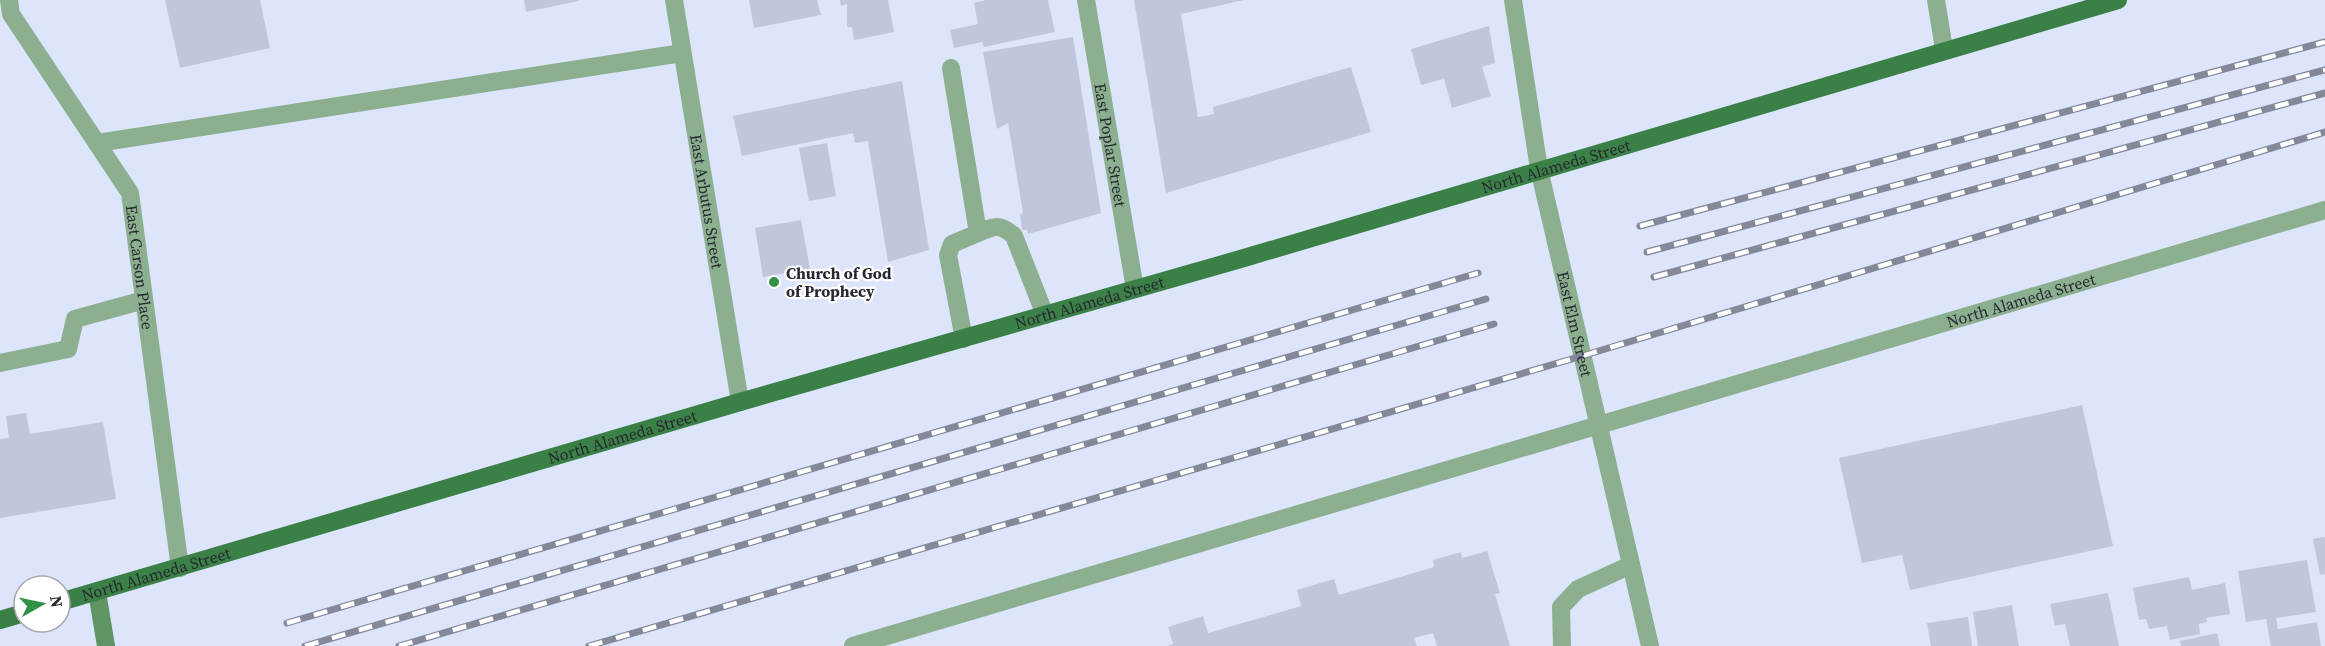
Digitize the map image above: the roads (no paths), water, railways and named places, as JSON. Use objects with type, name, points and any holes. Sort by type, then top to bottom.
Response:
[{"type":"main road","name":"North Alameda Street","points":[[72,599],[740,402],[1136,289],[1944,49],[2118,0]]},
{"type":"main road","points":[[97,592],[106,646]]},
{"type":"street","name":"East Carson Place","points":[[9,0],[11,14],[130,193],[180,568]]},
{"type":"street","name":"East Arbutus Street","points":[[674,0],[740,402]]},
{"type":"street","name":"East Poplar Street","points":[[1086,0],[1136,289]]},
{"type":"street","name":"East Elm Street","points":[[1513,0],[1539,169],[1650,646]]},
{"type":"street","points":[[1936,0],[1944,49]]},
{"type":"street","points":[[97,143],[682,53]]},
{"type":"street","points":[[951,68],[978,233]]},
{"type":"street","name":"North Alameda Street","points":[[863,645],[2325,210]]},
{"type":"street","points":[[964,339],[948,255],[952,244],[996,225],[1005,227],[1014,236],[1045,315]]},
{"type":"street","points":[[0,363],[68,349],[75,319],[144,300]]},
{"type":"street","points":[[1562,646],[1561,607],[1578,589],[1631,565]]},
{"type":"railway","points":[[1640,226],[2325,42]]},
{"type":"railway","points":[[1647,252],[2325,70]]},
{"type":"railway","points":[[1654,277],[2325,93]]},
{"type":"railway","points":[[589,646],[1582,356],[2325,132]]},
{"type":"railway","points":[[287,623],[1478,273]]},
{"type":"railway","points":[[305,646],[1486,299]]},
{"type":"railway","points":[[399,646],[1494,324]]},
{"type":"place","name":"Church of God of Prophecy","points":[[774,282]]}]
